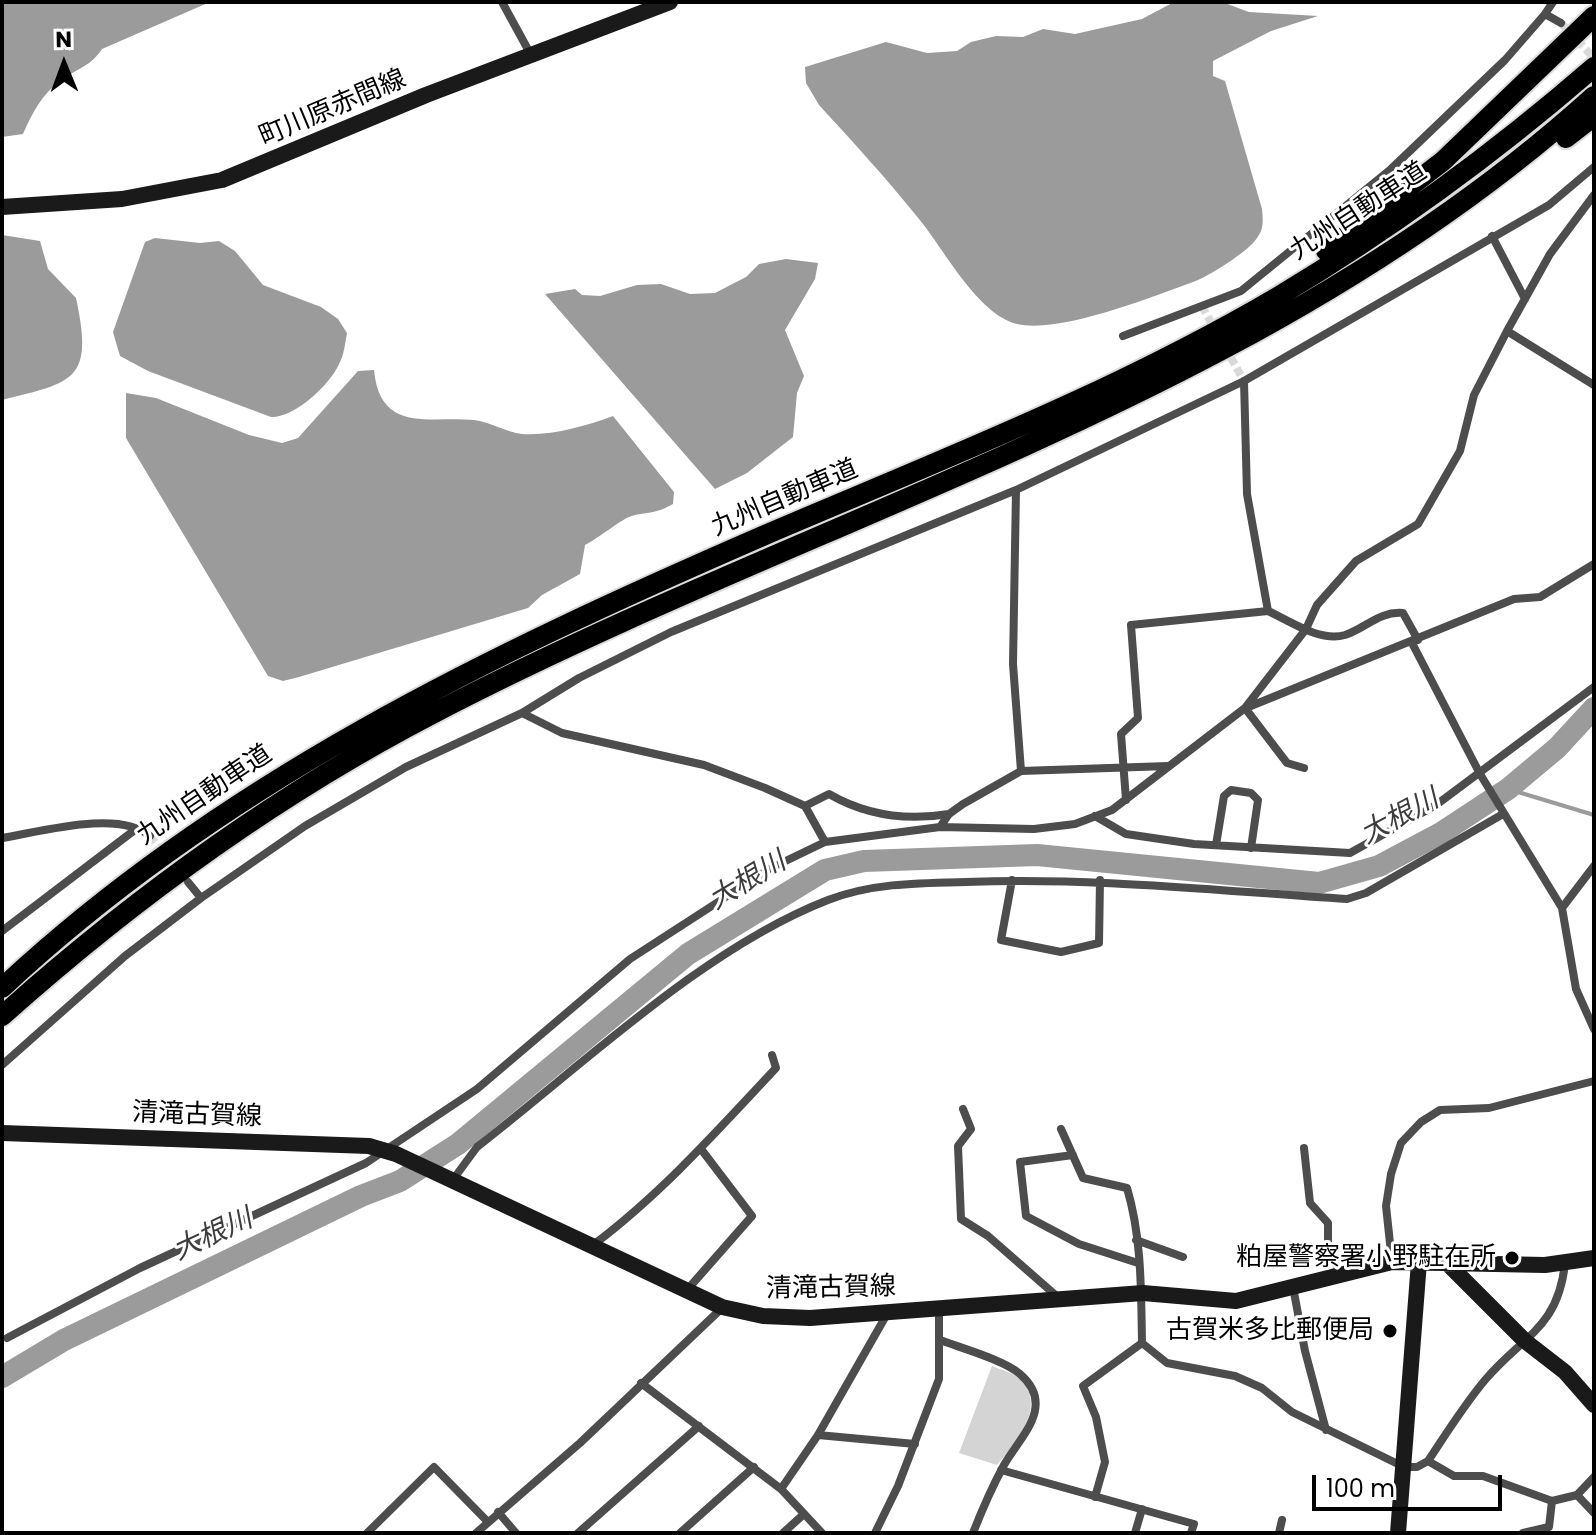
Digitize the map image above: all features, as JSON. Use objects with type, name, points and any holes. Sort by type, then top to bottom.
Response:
[{"type":"highway","points":[[1180,349],[1324,253],[1402,194],[1470,136],[1594,16]]},
{"type":"highway","name":"九州自動車道","points":[[2,988],[125,883],[224,812],[320,751],[421,696],[592,612],[925,468],[1180,349],[1277,297],[1410,212],[1534,119],[1594,67]]},
{"type":"highway","name":"九州自動車道","points":[[2,1016],[150,892],[241,827],[338,765],[433,713],[610,627],[931,490],[1185,370],[1271,325],[1392,250],[1499,174],[1594,96]]},
{"type":"highway","points":[[1499,174],[1559,143],[1594,116]]},
{"type":"main road","name":"町川原赤間線","points":[[2,207],[122,199],[222,180],[670,2]]},
{"type":"main road","name":"清滝古賀線","points":[[2,1133],[351,1144],[389,1152],[722,1307],[778,1317],[887,1314],[1143,1293],[1253,1300],[1340,1273],[1392,1262],[1565,1263],[1594,1258]]},
{"type":"main road","points":[[1398,1533],[1419,1262]]},
{"type":"main road","points":[[1448,1264],[1525,1341],[1565,1372],[1594,1405]]},
{"type":"street","points":[[502,2],[531,55]]},
{"type":"street","points":[[1123,336],[1241,291],[1403,158],[1505,60],[1553,2]]},
{"type":"street","points":[[1545,14],[1561,23]]},
{"type":"street","points":[[2,1065],[125,956],[201,898],[344,803],[406,767],[522,713],[579,678],[671,632],[1016,490],[1244,381],[1549,205],[1594,167]]},
{"type":"street","points":[[7,1338],[140,1268],[389,1152],[477,1089],[630,959],[769,869],[825,842],[940,827],[1034,829],[1075,824],[1126,800],[1245,708],[1306,629],[1317,605],[1356,561],[1418,524],[1460,451],[1474,395],[1507,331],[1550,254],[1594,195]]},
{"type":"street","points":[[1492,236],[1525,299]]},
{"type":"street","points":[[1507,331],[1594,385]]},
{"type":"street","points":[[1244,381],[1247,494],[1268,611]]},
{"type":"street","points":[[1016,490],[1013,664],[1021,771]]},
{"type":"street","points":[[1245,708],[1514,599],[1540,597],[1594,564]]},
{"type":"street","points":[[1126,800],[1121,734],[1138,718],[1131,625],[1268,611],[1306,629],[1332,636],[1346,635],[1389,612],[1403,613],[1480,774],[1562,908],[1576,989],[1594,1029]]},
{"type":"street","points":[[1095,816],[1126,834],[1251,848],[1350,853],[1436,805],[1594,687]]},
{"type":"street","points":[[1245,708],[1287,763],[1304,768]]},
{"type":"street","points":[[522,713],[562,733],[704,765],[805,806],[825,842]]},
{"type":"street","points":[[940,827],[949,814],[1021,771],[1170,766]]},
{"type":"street","points":[[1216,845],[1224,796],[1231,790],[1251,793],[1258,800],[1251,848]]},
{"type":"street","points":[[805,806],[829,794],[849,806],[890,816],[949,814]]},
{"type":"street","points":[[452,1181],[477,1147],[683,984],[757,933],[830,899],[888,885],[1100,880],[1347,899],[1366,893],[1503,814]]},
{"type":"street","points":[[2,838],[94,824],[136,829],[150,836]]},
{"type":"street","points":[[2,931],[136,829]]},
{"type":"street","points":[[1562,908],[1594,866]]},
{"type":"street","points":[[1012,880],[1001,940],[1061,952],[1099,943],[1100,880]]},
{"type":"street","points":[[188,882],[201,898]]},
{"type":"street","points":[[592,1246],[623,1223],[701,1149],[776,1068],[772,1055]]},
{"type":"street","points":[[1392,1262],[1386,1206],[1391,1174],[1401,1143],[1421,1122],[1440,1110],[1489,1108],[1594,1081]]},
{"type":"street","points":[[963,1109],[971,1129],[958,1146],[961,1219],[988,1236],[1060,1299]]},
{"type":"street","points":[[1061,1129],[1083,1178],[1127,1188],[1134,1211],[1143,1293],[1142,1343]]},
{"type":"street","points":[[1304,1148],[1310,1203],[1328,1223],[1328,1247],[1340,1273]]},
{"type":"street","points":[[686,1291],[752,1216],[701,1149]]},
{"type":"street","points":[[1073,1155],[1020,1162],[1026,1216],[1079,1244],[1138,1263]]},
{"type":"street","points":[[1136,1240],[1183,1257]]},
{"type":"street","points":[[1142,1343],[1167,1363],[1235,1376],[1262,1388],[1292,1412],[1326,1430],[1404,1467],[1417,1467],[1428,1461],[1485,1380],[1558,1303],[1565,1263]]},
{"type":"street","points":[[1293,1286],[1305,1351],[1326,1430]]},
{"type":"street","points":[[476,1533],[580,1443],[722,1307]]},
{"type":"street","points":[[875,1533],[915,1444],[939,1379],[939,1310]]},
{"type":"street","points":[[781,1489],[818,1435],[887,1314]]},
{"type":"street","points":[[940,1340],[1018,1372],[1032,1387],[1034,1401],[1029,1433],[1001,1470],[973,1533]]},
{"type":"street","points":[[1095,1497],[1105,1462],[1096,1417],[1083,1386],[1142,1343]]},
{"type":"street","points":[[641,1383],[781,1489],[822,1533]]},
{"type":"street","points":[[578,1533],[699,1426]]},
{"type":"street","points":[[818,1435],[915,1444]]},
{"type":"street","points":[[1428,1461],[1454,1476],[1483,1476],[1552,1501],[1577,1495],[1594,1477]]},
{"type":"street","points":[[367,1533],[434,1467],[488,1522]]},
{"type":"street","points":[[680,1533],[754,1467]]},
{"type":"street","points":[[1001,1470],[1194,1524],[1191,1533]]},
{"type":"street","points":[[1577,1495],[1594,1513]]},
{"type":"street","points":[[1523,1533],[1549,1527],[1552,1501]]},
{"type":"street","points":[[1135,1533],[1142,1509]]},
{"type":"street","points":[[498,1512],[516,1533]]},
{"type":"street","points":[[783,1533],[804,1514]]},
{"type":"street","points":[[1279,1533],[1282,1520]]},
{"type":"shaded area","points":[[2,2],[210,2],[102,49],[88,63],[48,91],[23,134],[2,137]]},
{"type":"shaded area","points":[[1174,2],[1222,2],[1249,12],[1318,16],[1271,31],[1213,61],[1213,76],[1225,81],[1262,209],[1262,228],[1246,250],[1200,279],[1081,319],[1035,326],[1017,324],[988,308],[962,279],[907,204],[819,105],[806,83],[805,67],[886,42],[927,53],[957,51],[971,42],[996,36],[1023,37],[1043,29],[1075,34],[1142,19]]},
{"type":"shaded area","points":[[2,235],[40,241],[48,269],[76,298],[82,346],[73,373],[62,382],[2,400]]},
{"type":"shaded area","points":[[155,238],[200,243],[219,241],[235,251],[263,285],[321,307],[338,319],[347,333],[341,361],[328,381],[300,406],[271,417],[148,371],[120,356],[113,332],[145,242]]},
{"type":"shaded area","points":[[786,259],[818,263],[815,279],[785,330],[804,376],[797,393],[793,437],[747,473],[715,489],[545,294],[575,289],[582,295],[600,296],[637,285],[661,284],[690,294],[715,293],[746,277],[759,264]]},
{"type":"shaded area","points":[[374,370],[378,390],[386,404],[410,418],[474,420],[516,433],[533,434],[568,430],[613,416],[674,492],[673,504],[629,517],[585,545],[580,574],[542,595],[528,608],[299,677],[283,681],[268,676],[126,438],[126,393],[156,398],[249,435],[282,443],[298,438],[358,371]]},
{"type":"shaded area","points":[[992,1366],[1021,1380],[1031,1402],[1026,1425],[997,1465],[959,1453]]},
{"type":"waterway","name":"大根川","points":[[2,1377],[64,1340],[361,1196],[400,1181],[458,1144],[688,954],[825,870],[864,861],[1037,855],[1319,883],[1379,866],[1441,833],[1508,789],[1557,748],[1594,708]]},
{"type":"waterway","points":[[1508,789],[1594,815]]},
{"type":"tunnel","points":[[1561,23],[1594,58]]},
{"type":"tunnel","points":[[1202,306],[1216,332]]},
{"type":"tunnel","points":[[1225,347],[1244,381]]},
{"type":"tunnel","points":[[150,836],[180,872]]},
{"type":"place","name":"粕屋警察署小野駐在所","points":[[1512,1258]]},
{"type":"place","name":"古賀米多比郵便局","points":[[1390,1331]]}]
